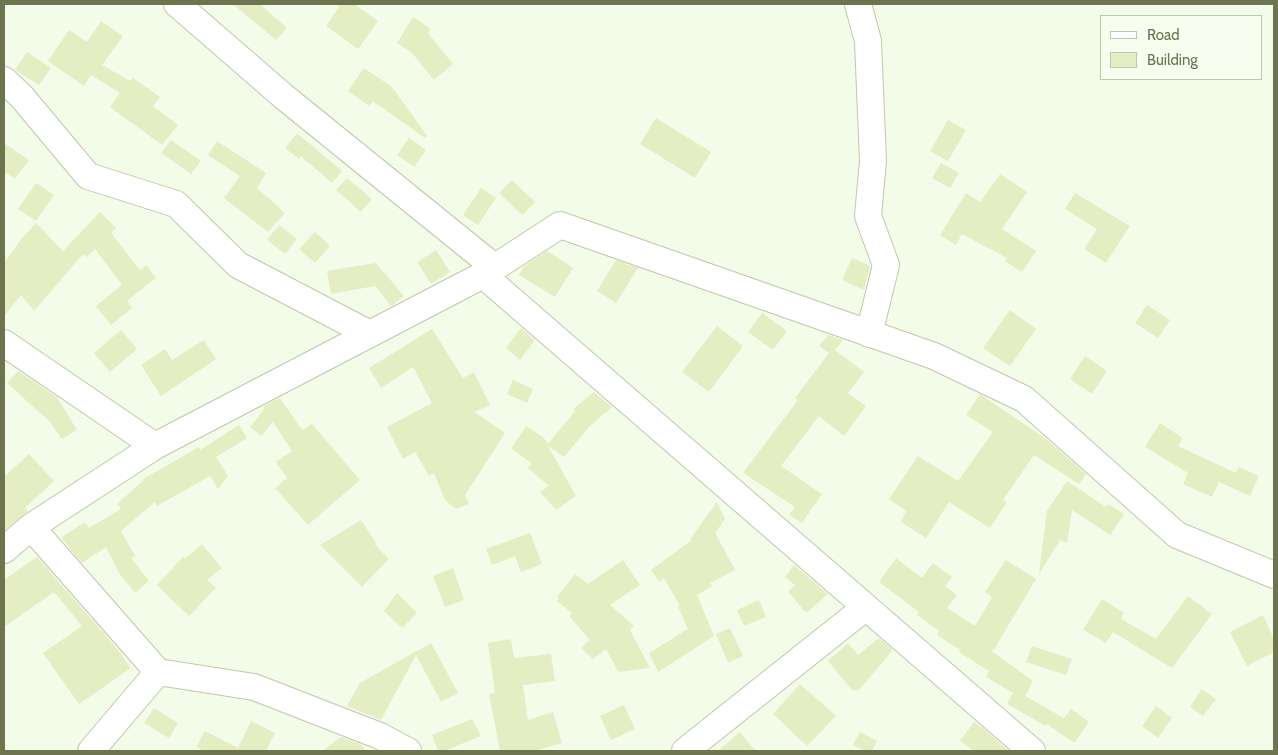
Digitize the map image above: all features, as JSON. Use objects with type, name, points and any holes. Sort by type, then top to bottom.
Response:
[{"type":"street","points":[[177,4],[488,271],[866,607],[1032,751]]},
{"type":"street","points":[[858,4],[868,41],[873,161],[868,216],[886,265],[869,334]]},
{"type":"street","points":[[4,80],[22,98],[88,176],[176,204],[238,265],[370,334]]},
{"type":"street","points":[[4,550],[31,527],[155,446],[488,271],[560,226],[934,356],[1024,399],[1177,535],[1274,575]]},
{"type":"street","points":[[4,343],[155,446]]},
{"type":"street","points":[[31,527],[158,672],[254,687],[380,736],[408,751]]},
{"type":"street","points":[[685,751],[866,607]]},
{"type":"street","points":[[92,751],[158,672]]},
{"type":"building","points":[[233,4],[260,4],[287,28],[276,40]]},
{"type":"building","points":[[341,4],[354,4],[378,21],[358,49],[326,26]]},
{"type":"building","points":[[413,17],[431,29],[428,33],[453,64],[434,80],[412,53],[397,43]]},
{"type":"building","points":[[101,21],[123,36],[102,65],[130,81],[133,78],[160,97],[153,106],[178,125],[162,145],[110,107],[120,93],[91,75],[84,86],[48,61],[69,30],[87,42]]},
{"type":"building","points":[[27,52],[51,68],[39,85],[15,70]]},
{"type":"building","points":[[364,68],[392,87],[427,136],[425,138],[373,101],[369,106],[348,91]]},
{"type":"building","points":[[656,118],[711,152],[695,178],[640,144]]},
{"type":"building","points":[[948,120],[966,130],[948,161],[930,151]]},
{"type":"building","points":[[297,133],[342,171],[332,183],[301,156],[299,159],[285,148]]},
{"type":"building","points":[[409,138],[426,150],[414,167],[397,155]]},
{"type":"building","points":[[171,140],[201,161],[191,174],[161,153]]},
{"type":"building","points":[[217,141],[266,173],[257,188],[285,213],[268,232],[224,198],[240,176],[208,155]]},
{"type":"building","points":[[4,143],[29,160],[15,179],[4,171]]},
{"type":"building","points":[[941,163],[959,173],[950,188],[932,178]]},
{"type":"building","points":[[1000,174],[1027,192],[1002,229],[1036,251],[1022,272],[1005,261],[1007,258],[962,234],[956,245],[940,235],[966,193],[980,202]]},
{"type":"building","points":[[347,178],[372,199],[361,212],[336,190]]},
{"type":"building","points":[[512,180],[535,202],[522,215],[499,193]]},
{"type":"building","points":[[36,183],[54,195],[36,221],[18,209]]},
{"type":"building","points":[[481,188],[496,198],[478,225],[463,215]]},
{"type":"building","points":[[1075,193],[1130,226],[1106,263],[1084,249],[1097,229],[1065,209]]},
{"type":"building","points":[[100,212],[116,228],[111,233],[140,270],[146,265],[156,278],[127,301],[132,308],[111,325],[96,306],[122,285],[95,249],[87,257],[83,254],[34,311],[21,295],[4,316],[4,263],[22,238],[36,223],[63,251]]},
{"type":"building","points":[[279,225],[297,239],[285,254],[267,240]]},
{"type":"building","points":[[315,232],[330,246],[315,263],[299,249]]},
{"type":"building","points":[[436,250],[450,272],[431,284],[417,262]]},
{"type":"building","points":[[547,251],[573,268],[555,297],[519,275],[524,266]]},
{"type":"building","points":[[852,258],[870,266],[864,290],[842,280]]},
{"type":"building","points":[[616,260],[638,268],[616,303],[597,291]]},
{"type":"building","points":[[376,263],[404,296],[393,305],[391,306],[375,286],[331,294],[327,271]]},
{"type":"building","points":[[1147,305],[1170,320],[1158,338],[1135,323]]},
{"type":"building","points":[[1010,310],[1036,329],[1010,366],[983,348]]},
{"type":"building","points":[[762,313],[787,331],[773,350],[748,332]]},
{"type":"building","points":[[717,326],[743,346],[709,392],[682,372]]},
{"type":"building","points":[[521,328],[535,340],[520,360],[506,348]]},
{"type":"building","points":[[432,329],[463,378],[474,372],[490,405],[474,412],[505,433],[465,495],[469,504],[456,509],[445,500],[434,473],[429,476],[415,452],[403,459],[387,427],[432,403],[413,367],[381,388],[369,368]]},
{"type":"building","points":[[121,330],[137,349],[110,372],[94,353]]},
{"type":"building","points":[[828,335],[843,340],[835,350],[864,372],[848,393],[866,406],[844,436],[819,416],[781,466],[822,494],[802,523],[789,515],[795,507],[743,473],[798,400],[795,398],[829,353],[819,346]]},
{"type":"building","points":[[204,340],[216,359],[161,396],[141,365],[165,349],[172,360]]},
{"type":"building","points":[[1085,356],[1107,371],[1092,394],[1070,379]]},
{"type":"building","points":[[18,371],[57,397],[77,430],[62,439],[50,422],[7,383]]},
{"type":"building","points":[[513,380],[533,389],[527,403],[507,394]]},
{"type":"building","points":[[594,392],[612,407],[589,427],[564,457],[548,446],[576,496],[556,510],[540,492],[549,486],[528,468],[532,463],[511,449],[526,426],[544,438],[548,444],[575,411],[573,409]]},
{"type":"building","points":[[980,394],[1046,439],[1086,474],[1079,484],[1034,455],[1003,500],[1007,502],[990,528],[949,502],[926,538],[901,522],[906,511],[889,499],[918,456],[958,481],[993,432],[966,415]]},
{"type":"building","points":[[280,398],[302,430],[312,424],[360,480],[308,525],[275,488],[287,478],[276,462],[292,451],[273,422],[261,436],[250,427],[265,408],[264,406]]},
{"type":"building","points":[[1160,423],[1183,438],[1178,446],[1236,473],[1239,467],[1259,476],[1250,496],[1219,482],[1212,497],[1183,484],[1188,473],[1145,447]]},
{"type":"building","points":[[239,425],[247,438],[216,457],[228,476],[218,489],[210,476],[157,506],[155,502],[121,531],[135,556],[131,558],[149,581],[135,593],[119,573],[106,547],[82,563],[62,539],[62,537],[85,522],[89,528],[121,509],[117,504],[143,479],[199,447],[200,450]]},
{"type":"building","points":[[29,454],[54,481],[25,508],[28,511],[4,531],[4,477]]},
{"type":"building","points":[[1067,481],[1106,507],[1108,504],[1124,514],[1110,535],[1072,510],[1067,543],[1060,540],[1039,574],[1047,511]]},
{"type":"building","points":[[717,502],[725,519],[715,533],[735,570],[710,583],[712,586],[697,595],[714,636],[658,672],[649,653],[688,629],[678,607],[680,606],[664,578],[659,582],[651,570],[692,540],[690,539]]},
{"type":"building","points":[[361,520],[376,543],[375,545],[389,559],[362,587],[320,545]]},
{"type":"building","points":[[530,533],[542,564],[521,572],[515,556],[492,565],[486,549]]},
{"type":"building","points":[[202,544],[222,568],[207,580],[216,588],[189,616],[157,585],[183,557],[185,559]]},
{"type":"building","points":[[37,557],[115,646],[131,668],[79,704],[43,653],[82,626],[54,592],[4,627],[4,580]]},
{"type":"building","points":[[896,558],[922,578],[933,563],[952,577],[945,586],[957,595],[947,608],[975,626],[992,597],[985,592],[1006,560],[1036,579],[993,651],[989,649],[1033,681],[1025,696],[1064,718],[1071,709],[1089,722],[1074,743],[1047,724],[1046,726],[1007,704],[1013,693],[986,677],[989,671],[937,635],[939,631],[917,615],[919,612],[879,582]]},
{"type":"building","points":[[623,560],[640,585],[610,605],[634,626],[630,630],[650,668],[618,672],[606,649],[593,659],[581,648],[590,640],[569,616],[572,613],[557,601],[559,598],[557,597],[575,574],[588,584]]},
{"type":"building","points":[[794,565],[828,594],[806,613],[788,591],[795,585],[785,577]]},
{"type":"building","points":[[453,568],[464,600],[445,607],[433,576]]},
{"type":"building","points":[[397,593],[417,613],[402,628],[384,611]]},
{"type":"building","points":[[1188,596],[1212,614],[1172,668],[1113,632],[1106,643],[1083,630],[1102,599],[1124,613],[1121,619],[1156,639]]},
{"type":"building","points":[[759,600],[766,617],[744,626],[737,610]]},
{"type":"building","points":[[1263,615],[1274,639],[1274,652],[1247,666],[1230,632]]},
{"type":"building","points":[[730,628],[743,656],[728,663],[716,634]]},
{"type":"building","points":[[879,638],[893,650],[859,690],[852,690],[828,661],[848,643],[858,655]]},
{"type":"building","points":[[511,639],[514,658],[551,654],[555,681],[523,685],[528,720],[553,712],[562,743],[534,751],[500,751],[489,694],[495,693],[488,643]]},
{"type":"building","points":[[431,643],[458,693],[441,702],[416,655],[381,720],[347,706],[360,683]]},
{"type":"building","points":[[1032,646],[1072,659],[1066,675],[1026,662]]},
{"type":"building","points":[[800,684],[836,716],[807,746],[773,714]]},
{"type":"building","points":[[1202,689],[1216,699],[1203,716],[1190,707]]},
{"type":"building","points":[[624,705],[635,729],[611,740],[600,716]]},
{"type":"building","points":[[1156,706],[1172,718],[1158,738],[1142,726]]},
{"type":"building","points":[[154,708],[178,723],[169,738],[144,723]]},
{"type":"building","points":[[472,719],[481,736],[444,751],[438,751],[432,735]]},
{"type":"building","points":[[251,721],[275,733],[266,751],[205,751],[196,747],[205,731],[238,748]]},
{"type":"building","points":[[974,722],[1009,751],[974,751],[960,741]]},
{"type":"building","points":[[740,732],[756,751],[718,751]]},
{"type":"building","points":[[860,732],[877,741],[872,751],[865,751],[853,745]]},
{"type":"building","points":[[341,737],[360,744],[366,751],[322,751]]}]
